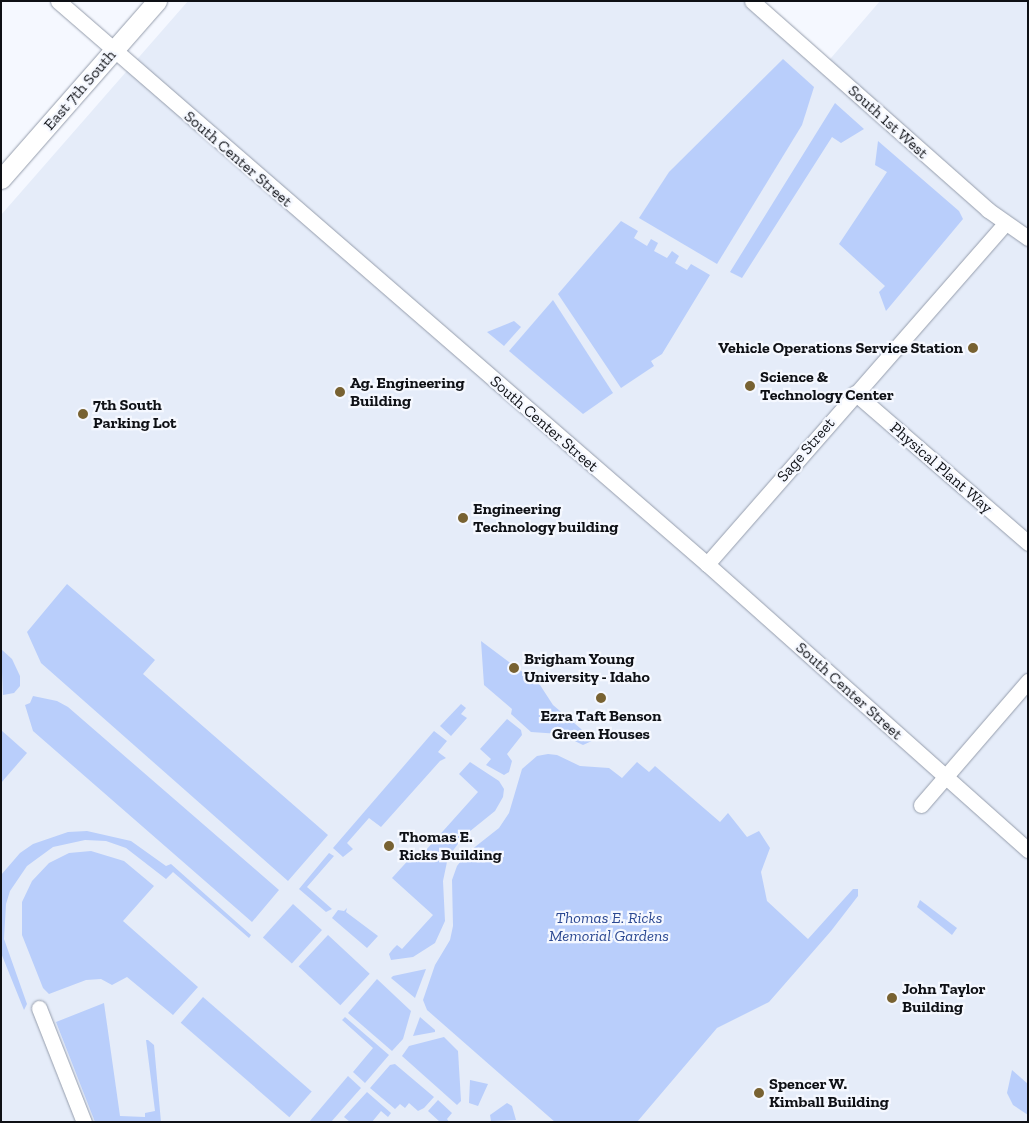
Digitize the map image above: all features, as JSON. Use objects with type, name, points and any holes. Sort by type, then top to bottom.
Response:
[{"type":"main road","name":"East 7th South","points":[[1,179],[158,1]]},
{"type":"street","name":"South Center Street","points":[[58,1],[707,564],[1028,850]]},
{"type":"street","name":"South 1st West","points":[[752,1],[1004,224],[1028,238]]},
{"type":"street","name":"Sage Street","points":[[707,564],[1004,224]]},
{"type":"street","name":"Physical Plant Way","points":[[855,393],[1028,543]]},
{"type":"street","points":[[921,805],[1028,681]]},
{"type":"street","points":[[39,1008],[84,1122]]},
{"type":"shaded area","name":"Brigham Young University - Idaho","points":[[188,1],[756,1],[825,65],[880,1],[1028,1],[1028,1122],[1,1122],[1,215]]},
{"type":"green space","points":[[783,59],[814,87],[802,125],[717,264],[639,218],[669,172]]},
{"type":"green space","points":[[835,103],[864,129],[841,143],[832,137],[742,278],[730,272]]},
{"type":"green space","points":[[878,141],[959,211],[963,219],[886,311],[879,292],[885,286],[839,244],[887,172],[875,165]]},
{"type":"green space","points":[[621,221],[638,231],[634,238],[647,246],[651,239],[658,243],[654,251],[667,258],[672,251],[679,256],[675,263],[687,270],[691,264],[710,275],[662,354],[651,361],[654,366],[621,388],[558,294]]},
{"type":"green space","points":[[553,300],[613,393],[583,414],[509,351]]},
{"type":"green space","points":[[514,321],[521,327],[504,346],[487,332]]},
{"type":"green space","points":[[67,584],[155,660],[143,674],[328,835],[288,881],[41,663],[27,632]]},
{"type":"green space","points":[[481,641],[540,685],[553,705],[594,740],[583,745],[560,734],[531,732],[511,714],[512,709],[484,685]]},
{"type":"green space","points":[[1,649],[12,659],[20,676],[20,686],[14,693],[3,695]]},
{"type":"green space","points":[[33,696],[57,701],[68,707],[279,890],[252,922],[33,731],[25,705],[30,703]]},
{"type":"green space","points":[[461,704],[466,708],[461,714],[467,718],[451,736],[440,726]]},
{"type":"green space","points":[[507,719],[521,730],[522,735],[507,754],[512,761],[509,772],[504,775],[486,765],[491,759],[480,749]]},
{"type":"green space","points":[[1,730],[27,753],[1,783]]},
{"type":"green space","points":[[434,731],[447,741],[438,752],[446,758],[440,761],[381,827],[369,818],[347,843],[353,849],[343,857],[333,848]]},
{"type":"green space","name":"Thomas E. Ricks Memorial Gardens","points":[[557,755],[580,766],[609,768],[622,778],[637,762],[649,772],[655,766],[720,822],[728,813],[747,837],[759,831],[770,848],[761,872],[767,901],[808,939],[853,889],[858,889],[858,896],[831,931],[769,1002],[717,1028],[637,1122],[555,1122],[427,1010],[423,1000],[435,965],[450,940],[453,926],[452,880],[457,866],[466,854],[499,828],[509,813],[522,769],[537,756]]},
{"type":"green space","points":[[470,762],[499,781],[504,789],[503,797],[495,811],[464,836],[448,857],[443,881],[445,921],[435,943],[413,957],[391,960],[389,954],[393,949],[397,945],[402,949],[433,915],[392,878],[413,855],[418,859],[478,792],[459,774]]},
{"type":"green space","points":[[87,831],[131,841],[166,866],[171,864],[251,935],[249,938],[173,872],[166,879],[126,848],[106,841],[85,840],[53,847],[27,866],[10,891],[6,904],[4,939],[27,1004],[24,1010],[1,953],[1,875],[20,853],[33,844],[68,832]]},
{"type":"green space","points":[[91,851],[124,861],[154,886],[123,921],[198,987],[173,1015],[127,977],[112,985],[101,979],[86,980],[49,994],[43,988],[22,935],[22,902],[32,881],[49,863],[69,853]]},
{"type":"green space","points":[[329,853],[334,856],[307,887],[332,909],[326,912],[299,889]]},
{"type":"green space","points":[[920,900],[957,928],[952,935],[917,907]]},
{"type":"green space","points":[[293,904],[322,930],[292,964],[263,937]]},
{"type":"green space","points":[[347,908],[346,912],[378,936],[367,948],[332,918],[338,910],[344,911]]},
{"type":"green space","points":[[328,935],[370,974],[340,1005],[299,966]]},
{"type":"green space","points":[[426,969],[415,998],[391,978],[393,976]]},
{"type":"green space","points":[[377,979],[411,1011],[403,1039],[392,1051],[348,1013]]},
{"type":"green space","points":[[203,997],[312,1091],[289,1117],[181,1023]]},
{"type":"green space","points":[[104,1003],[120,1116],[145,1117],[145,1113],[155,1111],[146,1040],[148,1040],[154,1045],[161,1122],[95,1122],[56,1022]]},
{"type":"green space","points":[[345,1017],[389,1055],[365,1083],[353,1072],[373,1048],[342,1020]]},
{"type":"green space","points":[[420,1017],[435,1030],[435,1032],[413,1036]]},
{"type":"green space","points":[[444,1037],[458,1051],[461,1101],[457,1105],[402,1056],[409,1046]]},
{"type":"green space","points":[[395,1064],[434,1097],[424,1108],[418,1111],[409,1103],[405,1108],[400,1104],[395,1109],[370,1088],[390,1065]]},
{"type":"green space","points":[[1012,1070],[1028,1084],[1028,1115],[1013,1105],[1007,1093]]},
{"type":"green space","points":[[348,1076],[361,1088],[331,1122],[309,1122]]},
{"type":"green space","points":[[470,1080],[488,1084],[478,1106],[469,1103]]},
{"type":"green space","points":[[367,1092],[391,1113],[388,1117],[381,1111],[372,1122],[350,1122],[344,1117]]},
{"type":"green space","points":[[438,1100],[452,1113],[447,1119],[449,1122],[440,1122],[428,1111]]},
{"type":"green space","points":[[507,1103],[512,1106],[516,1120],[491,1121],[490,1115]]},
{"type":"place","name":"Vehicle Operations Service Station","points":[[973,348]]},
{"type":"place","name":"Science & Technology Center","points":[[750,386]]},
{"type":"place","name":"Ag. Engineering Building","points":[[340,392]]},
{"type":"place","name":"7th South Parking Lot","points":[[83,414]]},
{"type":"place","name":"Engineering Technology building","points":[[463,518]]},
{"type":"place","name":"Brigham Young University - Idaho","points":[[514,668]]},
{"type":"place","name":"Ezra Taft Benson Green Houses","points":[[601,698]]},
{"type":"place","name":"Thomas E. Ricks Building","points":[[389,846]]},
{"type":"place","name":"John Taylor Building","points":[[892,998]]},
{"type":"place","name":"Spencer W. Kimball Building","points":[[759,1093]]}]
